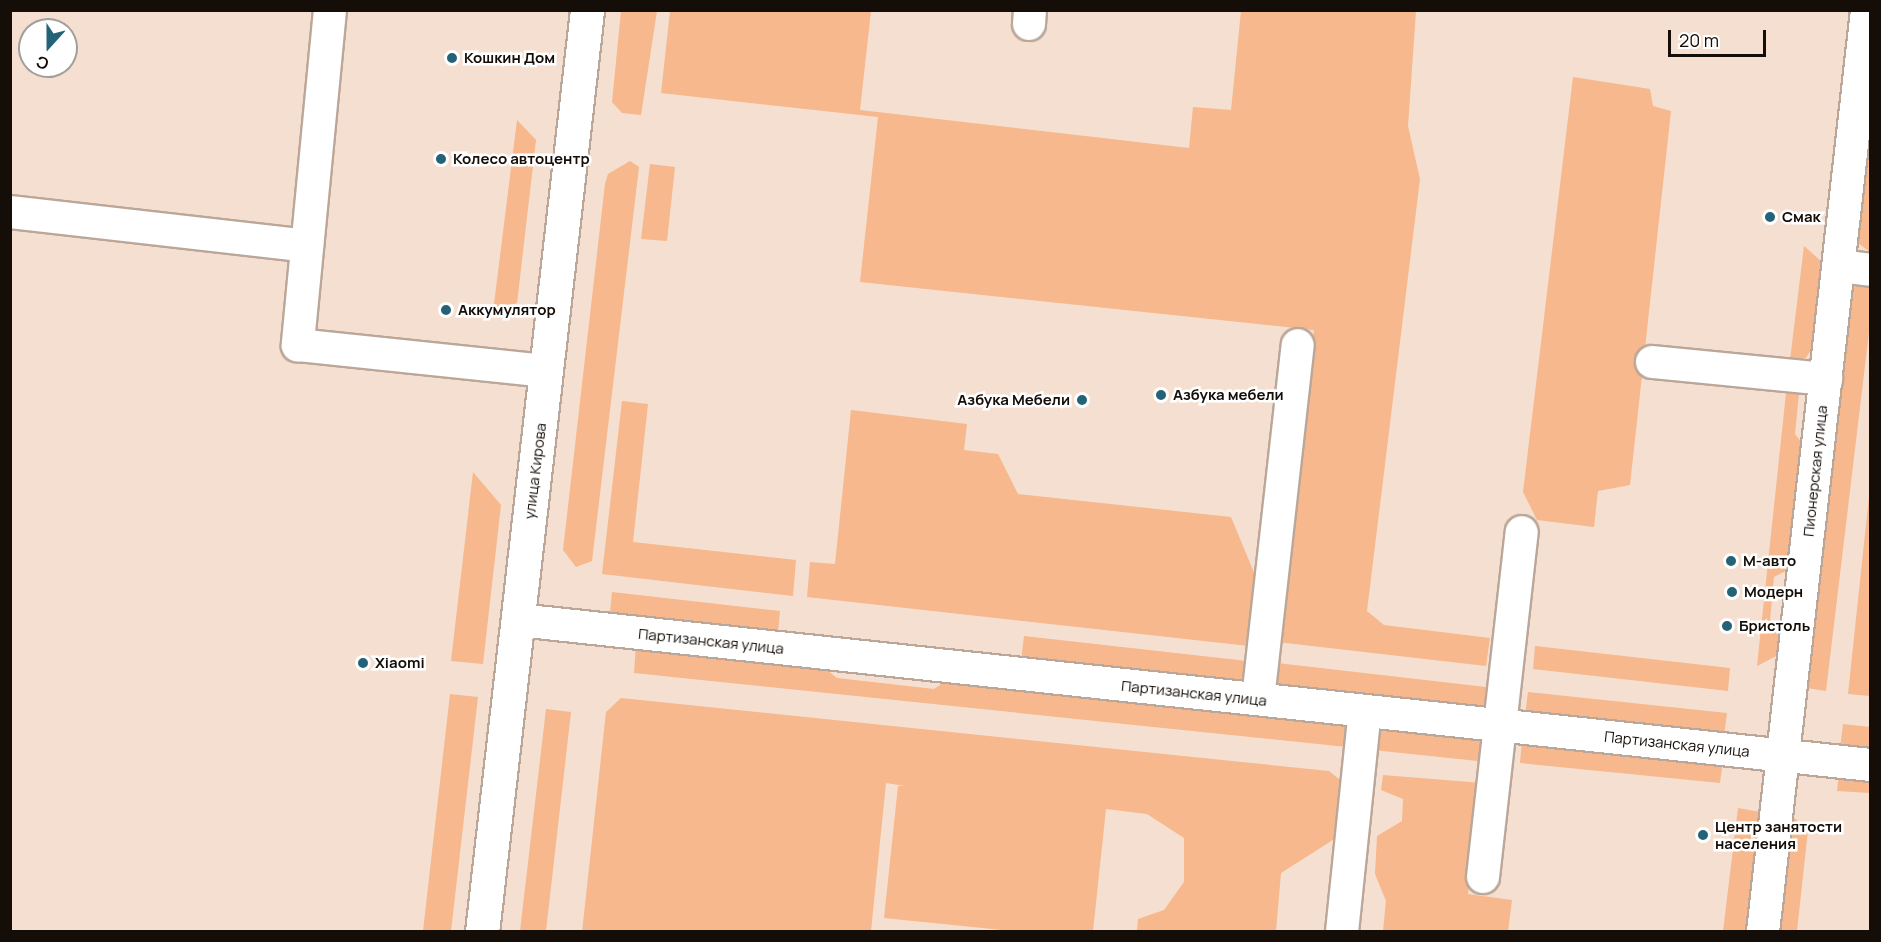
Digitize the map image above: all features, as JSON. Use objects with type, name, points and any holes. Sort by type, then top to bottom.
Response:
[{"type":"main road","name":"улица Кирова","points":[[482,932],[587,10]]},
{"type":"street","points":[[330,10],[298,345],[546,371]]},
{"type":"street","name":"Пионерская улица","points":[[1763,932],[1867,10]]},
{"type":"street","points":[[10,213],[307,246]]},
{"type":"street","points":[[1839,266],[1870,270]]},
{"type":"street","points":[[1258,699],[1298,345]]},
{"type":"street","points":[[1652,362],[1826,379]]},
{"type":"street","points":[[1483,877],[1522,532]]},
{"type":"street","name":"Партизанская улица","points":[[518,620],[1870,765]]},
{"type":"street","points":[[1342,932],[1365,711]]},
{"type":"shaded area","points":[[621,11],[657,11],[641,115],[622,113],[612,102]]},
{"type":"shaded area","points":[[670,11],[871,11],[860,110],[1189,148],[1193,107],[1231,110],[1241,11],[1416,11],[1408,126],[1420,179],[1367,611],[1384,625],[1490,638],[1486,666],[1277,642],[1314,330],[860,282],[878,117],[661,93]]},
{"type":"shaded area","points":[[1870,64],[1870,252],[1850,237]]},
{"type":"shaded area","points":[[1573,77],[1650,89],[1653,106],[1671,111],[1630,485],[1598,491],[1594,527],[1537,520],[1523,492]]},
{"type":"shaded area","points":[[517,120],[536,140],[517,303],[493,312]]},
{"type":"shaded area","points":[[630,161],[639,167],[592,561],[576,567],[563,550],[605,184],[608,174]]},
{"type":"shaded area","points":[[650,164],[675,167],[667,241],[641,239]]},
{"type":"shaded area","points":[[1804,246],[1822,262],[1811,350],[1806,358],[1790,360]]},
{"type":"shaded area","points":[[1862,281],[1870,282],[1870,324],[1826,691],[1800,687],[1846,294]]},
{"type":"shaded area","points":[[1786,393],[1799,394],[1795,434],[1807,449],[1793,567],[1774,577],[1770,620],[1783,631],[1780,654],[1757,666]]},
{"type":"shaded area","points":[[622,401],[648,404],[633,542],[796,560],[793,596],[602,574]]},
{"type":"shaded area","points":[[851,410],[967,424],[964,450],[998,454],[1018,494],[1231,517],[1255,575],[1249,646],[807,597],[810,562],[835,564]]},
{"type":"shaded area","points":[[473,472],[501,505],[483,664],[451,661]]},
{"type":"shaded area","points":[[1870,487],[1870,696],[1848,694]]},
{"type":"shaded area","points":[[612,592],[780,611],[778,632],[610,613]]},
{"type":"shaded area","points":[[1024,636],[1247,661],[1244,686],[1021,662]]},
{"type":"shaded area","points":[[636,645],[818,663],[837,678],[934,689],[952,677],[1349,718],[1347,747],[634,673]]},
{"type":"shaded area","points":[[1535,646],[1730,668],[1728,691],[1533,669]]},
{"type":"shaded area","points":[[1277,663],[1486,687],[1484,711],[1274,688]]},
{"type":"shaded area","points":[[1528,692],[1727,713],[1724,736],[1525,715]]},
{"type":"shaded area","points":[[450,694],[478,697],[451,931],[423,931]]},
{"type":"shaded area","points":[[621,698],[1329,771],[1344,783],[1339,836],[1281,873],[1276,931],[1137,931],[1138,919],[1164,910],[1184,882],[1184,838],[1147,814],[1106,809],[1093,931],[1012,931],[884,918],[898,786],[905,786],[886,783],[871,931],[582,932],[606,712]]},
{"type":"shaded area","points":[[546,709],[571,712],[546,931],[520,931]]},
{"type":"shaded area","points":[[1376,722],[1481,733],[1478,761],[1373,750]]},
{"type":"shaded area","points":[[1843,724],[1870,727],[1870,752],[1840,749]]},
{"type":"shaded area","points":[[1522,739],[1723,760],[1720,783],[1520,763]]},
{"type":"shaded area","points":[[1839,772],[1870,776],[1870,793],[1837,791]]},
{"type":"shaded area","points":[[1383,775],[1482,783],[1468,894],[1512,900],[1508,931],[1383,931],[1386,901],[1375,874],[1377,836],[1402,821],[1403,799],[1381,790]]},
{"type":"shaded area","points":[[1738,808],[1760,812],[1745,931],[1723,931]]},
{"type":"shaded area","points":[[1792,816],[1808,830],[1797,931],[1774,932],[1785,821]]},
{"type":"place","name":"Кошкин Дом","points":[[452,58]]},
{"type":"place","name":"Колесо автоцентр","points":[[441,159]]},
{"type":"place","name":"Смак","points":[[1770,217]]},
{"type":"place","name":"Аккумулятор","points":[[446,310]]},
{"type":"place","name":"Азбука мебели","points":[[1161,395]]},
{"type":"place","name":"Азбука Мебели","points":[[1082,400]]},
{"type":"place","name":"М-авто","points":[[1731,561]]},
{"type":"place","name":"Модерн","points":[[1732,592]]},
{"type":"place","name":"Бристоль","points":[[1727,626]]},
{"type":"place","name":"Xiaomi","points":[[363,663]]},
{"type":"place","name":"Центр занятости населения","points":[[1703,835]]}]
